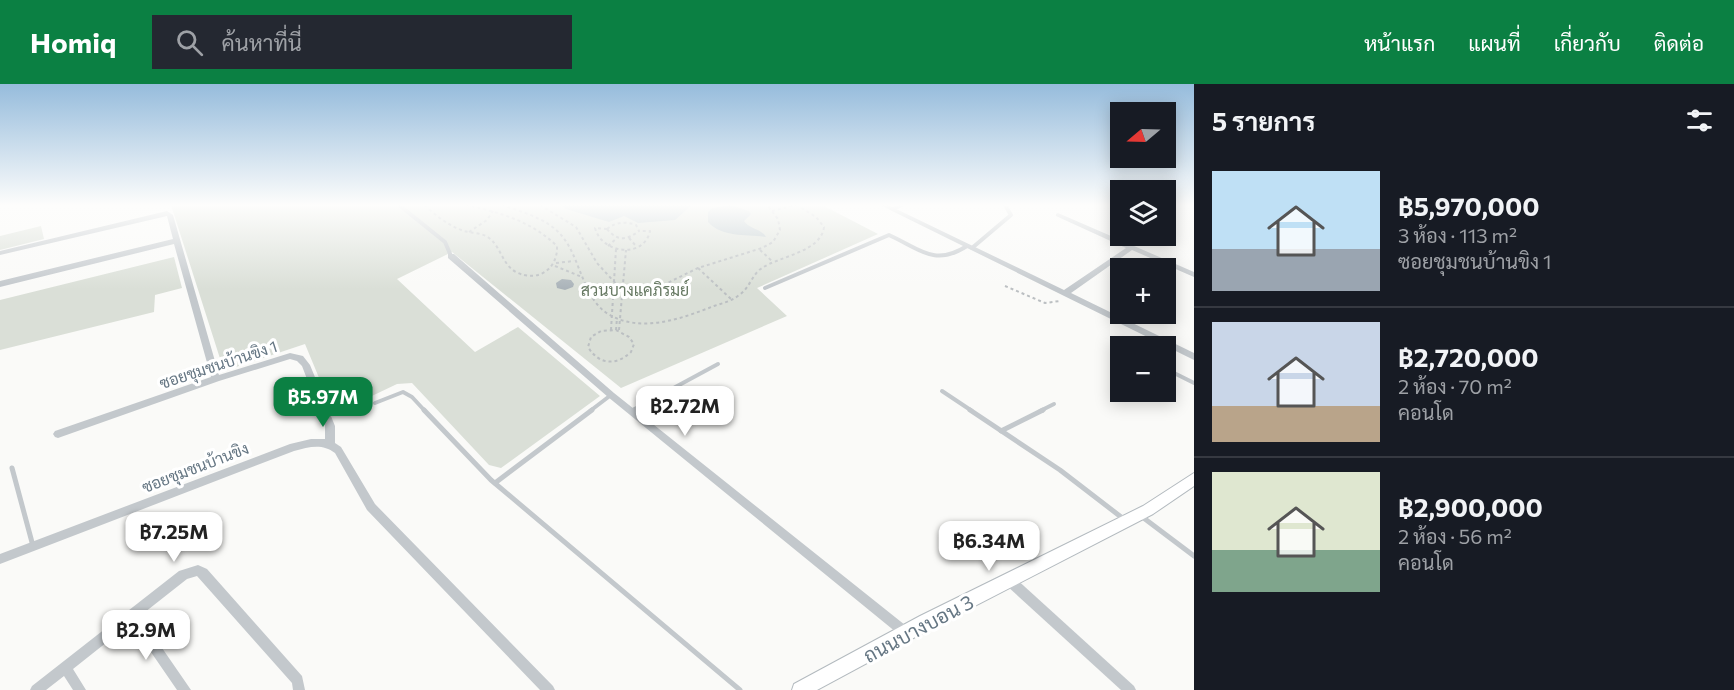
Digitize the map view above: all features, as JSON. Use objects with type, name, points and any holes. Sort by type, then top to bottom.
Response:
[{"type":"main road","name":"ถนนบางบอน 3","points":[[800,690],[906,633],[1133,518],[1194,479]]},
{"type":"street","points":[[0,253],[80,233]]},
{"type":"street","points":[[174,233],[216,379]]},
{"type":"street","points":[[942,233],[1194,357]]},
{"type":"street","points":[[0,284],[176,241]]},
{"type":"street","points":[[1070,295],[1132,247],[1194,275]]},
{"type":"street","points":[[451,256],[611,395],[906,633]]},
{"type":"street","name":"ซอยชุมชนบ้านขิง 1","points":[[58,434],[290,356],[300,358],[306,365],[330,426],[330,443]]},
{"type":"street","name":"ซอยชุมชนบ้านขิง","points":[[0,559],[293,447],[315,442],[330,443]]},
{"type":"street","points":[[330,443],[338,450],[371,507],[549,690]]},
{"type":"street","points":[[36,690],[183,575],[198,570],[298,680],[299,690]]},
{"type":"street","points":[[1010,581],[1130,690]]},
{"type":"street","points":[[132,615],[185,690]]},
{"type":"street","points":[[65,667],[80,690]]},
{"type":"lane","points":[[434,233],[445,242],[451,256]]},
{"type":"lane","points":[[765,288],[889,235],[933,257],[953,256],[987,233]]},
{"type":"lane","points":[[631,411],[718,364]]},
{"type":"lane","points":[[1176,374],[1194,383]]},
{"type":"lane","points":[[375,403],[403,392],[412,397],[495,483],[740,690]]},
{"type":"lane","points":[[942,392],[1194,556]]},
{"type":"lane","points":[[495,483],[611,395]]},
{"type":"lane","points":[[1001,431],[1054,404]]},
{"type":"lane","points":[[12,468],[33,546]]},
{"type":"path","points":[[477,233],[492,240],[510,268],[522,274],[542,275],[555,264],[575,260]]},
{"type":"path","points":[[543,233],[557,246],[555,264]]},
{"type":"path","points":[[558,233],[568,245],[597,303],[612,316],[650,323],[672,322],[731,299],[743,292],[757,271],[773,262],[810,248],[824,233]]},
{"type":"path","points":[[580,233],[597,263],[614,283],[623,288],[655,289],[698,268],[759,249],[773,242],[778,233]]},
{"type":"path","points":[[596,233],[596,237],[607,246],[626,250],[637,247],[651,237],[650,233]]},
{"type":"path","points":[[612,233],[617,238]]},
{"type":"path","points":[[607,246],[617,238],[629,238],[636,233]]},
{"type":"path","points":[[629,238],[637,247]]},
{"type":"path","points":[[611,330],[616,249]]},
{"type":"path","points":[[759,249],[773,262]]},
{"type":"path","points":[[617,330],[626,250]]},
{"type":"path","points":[[555,264],[582,277]]},
{"type":"path","points":[[698,268],[731,299]]},
{"type":"path","points":[[1005,286],[1045,303],[1070,295]]},
{"type":"path","points":[[617,330],[632,340],[632,351],[622,360],[607,362],[590,352],[588,342],[596,333],[617,330]]},
{"type":"green space","points":[[11,233],[43,233],[44,239],[0,250],[0,236]]},
{"type":"green space","name":"สวนบางแคภิรมย์","points":[[180,233],[878,234],[757,288],[787,316],[621,388],[452,252],[397,279],[475,352],[518,327],[600,396],[501,468],[489,465],[412,383],[397,384],[334,414],[305,344],[224,371]]},
{"type":"green space","points":[[174,257],[182,288],[155,295],[154,312],[0,350],[0,300]]},
{"type":"shaded area","points":[[730,233],[763,233],[766,237]]},
{"type":"building","points":[[562,279],[571,280],[573,287],[565,290],[557,288],[556,283]]}]
